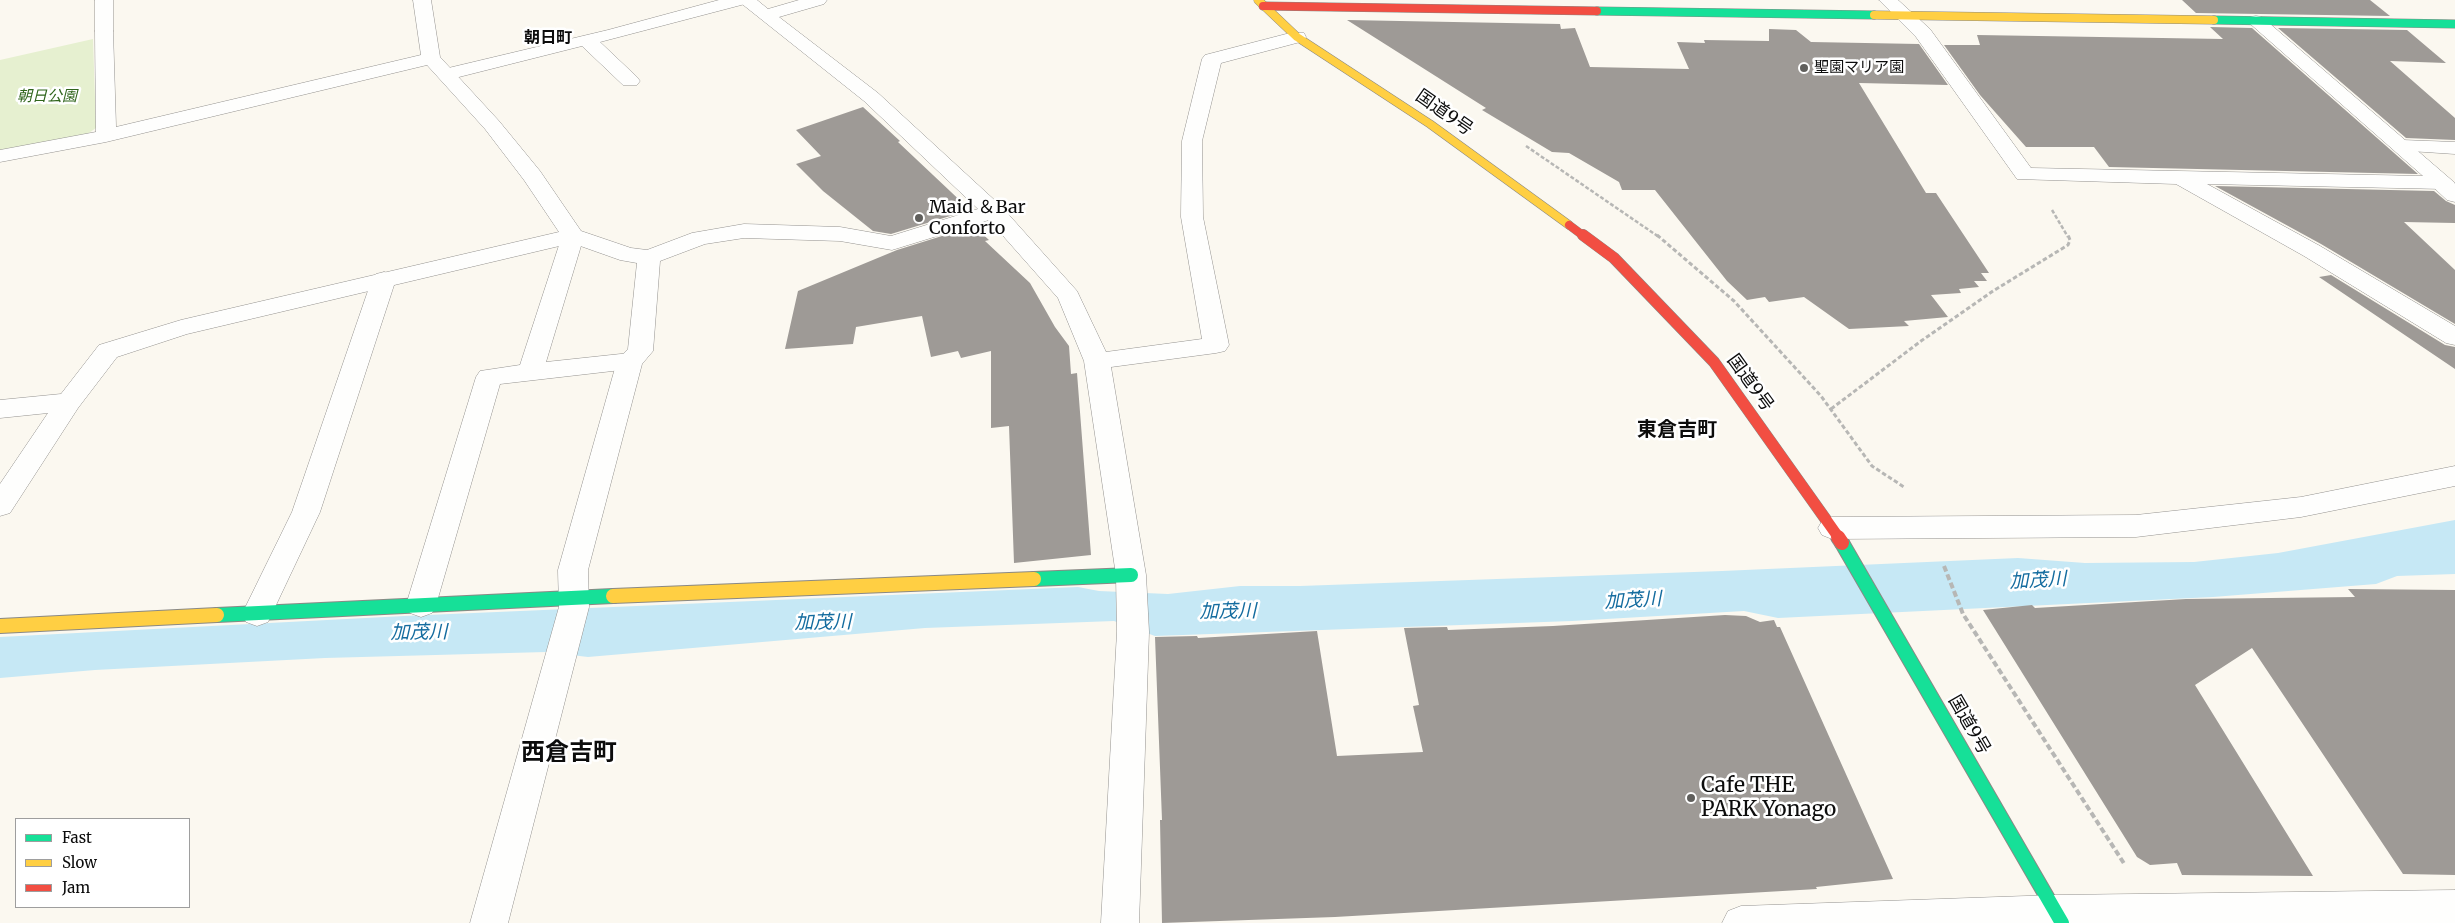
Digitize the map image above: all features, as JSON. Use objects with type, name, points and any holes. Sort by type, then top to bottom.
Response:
[{"type":"main road","points":[[1261,3],[1894,7],[2256,21],[2455,24]]},
{"type":"main road","name":"国道9号","points":[[1261,3],[1297,37],[1430,124],[1614,258],[1714,362],[1840,539],[2059,917]]},
{"type":"main road","points":[[0,626],[421,605],[574,602],[1131,582]]},
{"type":"street","points":[[104,0],[106,136]]},
{"type":"street","points":[[422,0],[422,14],[430,58],[447,74],[532,176],[573,236]]},
{"type":"street","points":[[447,74],[609,35],[739,0]]},
{"type":"street","points":[[746,0],[871,97],[993,211],[1069,296],[1097,360],[1131,582],[1133,632],[1120,923]]},
{"type":"street","points":[[766,15],[818,0]]},
{"type":"street","points":[[1894,7],[1923,33],[2026,174],[2182,178],[2448,189]]},
{"type":"street","points":[[2256,21],[2402,146],[2444,183],[2448,189]]},
{"type":"street","points":[[1097,360],[1216,345],[1192,217],[1192,141],[1212,59],[1297,37]]},
{"type":"street","points":[[586,39],[630,81]]},
{"type":"street","points":[[0,156],[106,136],[430,58]]},
{"type":"street","points":[[2402,146],[2455,148]]},
{"type":"street","points":[[2182,178],[2312,251],[2455,337]]},
{"type":"street","points":[[0,506],[69,402],[108,351],[181,328],[573,236],[628,255],[649,256],[700,238],[744,231],[840,234],[892,243],[993,211]]},
{"type":"street","points":[[530,373],[573,236]]},
{"type":"street","points":[[489,923],[574,602],[573,570],[630,361],[640,351],[649,256]]},
{"type":"street","points":[[257,614],[306,512],[384,279]]},
{"type":"street","points":[[421,605],[489,377],[630,361]]},
{"type":"street","points":[[0,408],[69,402]]},
{"type":"street","points":[[1840,539],[2136,526],[2301,508],[2455,476]]},
{"type":"street","points":[[1741,923],[2455,907]]},
{"type":"path","points":[[1524,145],[1651,230],[1734,301],[1796,366],[1831,409],[1872,466],[1894,482],[1907,488]]},
{"type":"path","points":[[1831,409],[1921,341],[1993,291],[2068,245],[2070,240],[2064,226],[2026,174]]},
{"type":"path","points":[[1940,557],[1963,614],[2124,865]]},
{"type":"green space","name":"朝日公園","points":[[93,39],[96,128],[83,137],[0,152],[0,60]]},
{"type":"water","name":"加茂川","points":[[2455,520],[2455,574],[2397,576],[2376,584],[2213,597],[1778,618],[1744,611],[1572,621],[1155,636],[1114,621],[925,628],[588,657],[546,652],[325,658],[95,670],[0,678],[0,637],[404,616],[1078,587],[1099,591],[1168,594],[1240,586],[1300,586],[1722,571],[2018,558],[2085,563],[2194,562],[2278,553]]},
{"type":"building","points":[[2182,0],[2370,0],[2390,16],[2196,13]]},
{"type":"building","points":[[1347,20],[1560,24],[1561,29],[1575,28],[1590,67],[1689,69],[1677,42],[1705,43],[1704,40],[1769,41],[1769,29],[1796,30],[1811,42],[1919,44],[1948,85],[1859,83],[1926,193],[1936,193],[1989,273],[1981,273],[1987,281],[1974,281],[1979,287],[1959,289],[1961,293],[1931,295],[1948,317],[1904,321],[1909,326],[1849,329],[1804,297],[1769,302],[1765,297],[1747,300],[1727,281],[1655,190],[1622,190],[1619,182],[1569,153],[1552,152],[1482,110],[1486,108]]},
{"type":"building","points":[[2210,27],[2252,28],[2418,174],[2109,167],[2094,147],[2026,147],[1980,95],[1944,45],[1980,45],[1977,35],[2223,39]]},
{"type":"building","points":[[2278,28],[2407,30],[2446,63],[2390,61],[2455,118],[2455,140],[2406,138]]},
{"type":"building","points":[[863,107],[968,208],[958,211],[960,213],[891,234],[873,231],[823,191],[796,164],[821,156],[796,130]]},
{"type":"building","points":[[2215,186],[2434,191],[2446,201],[2455,205],[2455,223],[2404,222],[2455,270],[2455,324],[2321,244]]},
{"type":"building","points":[[974,226],[989,240],[985,241],[1030,283],[1055,327],[1069,346],[1071,374],[1077,373],[1091,555],[1014,563],[1009,426],[991,428],[991,351],[961,358],[958,351],[931,357],[922,316],[856,327],[853,344],[785,349],[798,291],[897,250]]},
{"type":"building","points":[[2331,275],[2445,345],[2455,347],[2455,369],[2319,277]]},
{"type":"building","points":[[2348,589],[2455,590],[2455,875],[2403,874],[2252,648],[2195,685],[2313,876],[2182,875],[2177,863],[2150,865],[2137,857],[1983,610],[2032,605],[2035,608],[2186,599],[2355,597]]},
{"type":"building","points":[[1725,615],[1746,616],[1760,622],[1774,620],[1777,627],[1780,627],[1893,879],[1816,887],[1817,889],[1335,917],[1162,923],[1160,820],[1162,820],[1155,637],[1197,636],[1198,638],[1317,631],[1337,756],[1423,752],[1413,706],[1419,705],[1404,628],[1447,627],[1448,630],[1553,626]]},
{"type":"traffic: fast","points":[[1597,11],[1874,15]]},
{"type":"traffic: fast","points":[[2214,20],[2455,24]]},
{"type":"traffic: fast","points":[[1842,543],[2062,923]]},
{"type":"traffic: fast","points":[[1034,579],[1131,575]]},
{"type":"traffic: fast","points":[[217,615],[613,596]]},
{"type":"traffic: slow","points":[[1258,0],[1297,37],[1430,124],[1569,225]]},
{"type":"traffic: slow","points":[[1874,15],[2214,20]]},
{"type":"traffic: slow","points":[[613,596],[1034,579]]},
{"type":"traffic: slow","points":[[0,626],[217,615]]},
{"type":"traffic: jam","points":[[1263,6],[1597,11]]},
{"type":"traffic: jam","points":[[1569,225],[1614,258],[1714,362],[1842,543]]},
{"type":"place","name":"聖園マリア園","points":[[1804,68]]},
{"type":"place","name":"Maid ＆Bar Conforto","points":[[919,218]]},
{"type":"place","name":"Cafe THE PARK Yonago","points":[[1691,798]]},
{"type":"district","name":"朝日町","points":[[548,38]]},
{"type":"district","name":"東倉吉町","points":[[1677,430]]},
{"type":"district","name":"西倉吉町","points":[[569,753]]}]
